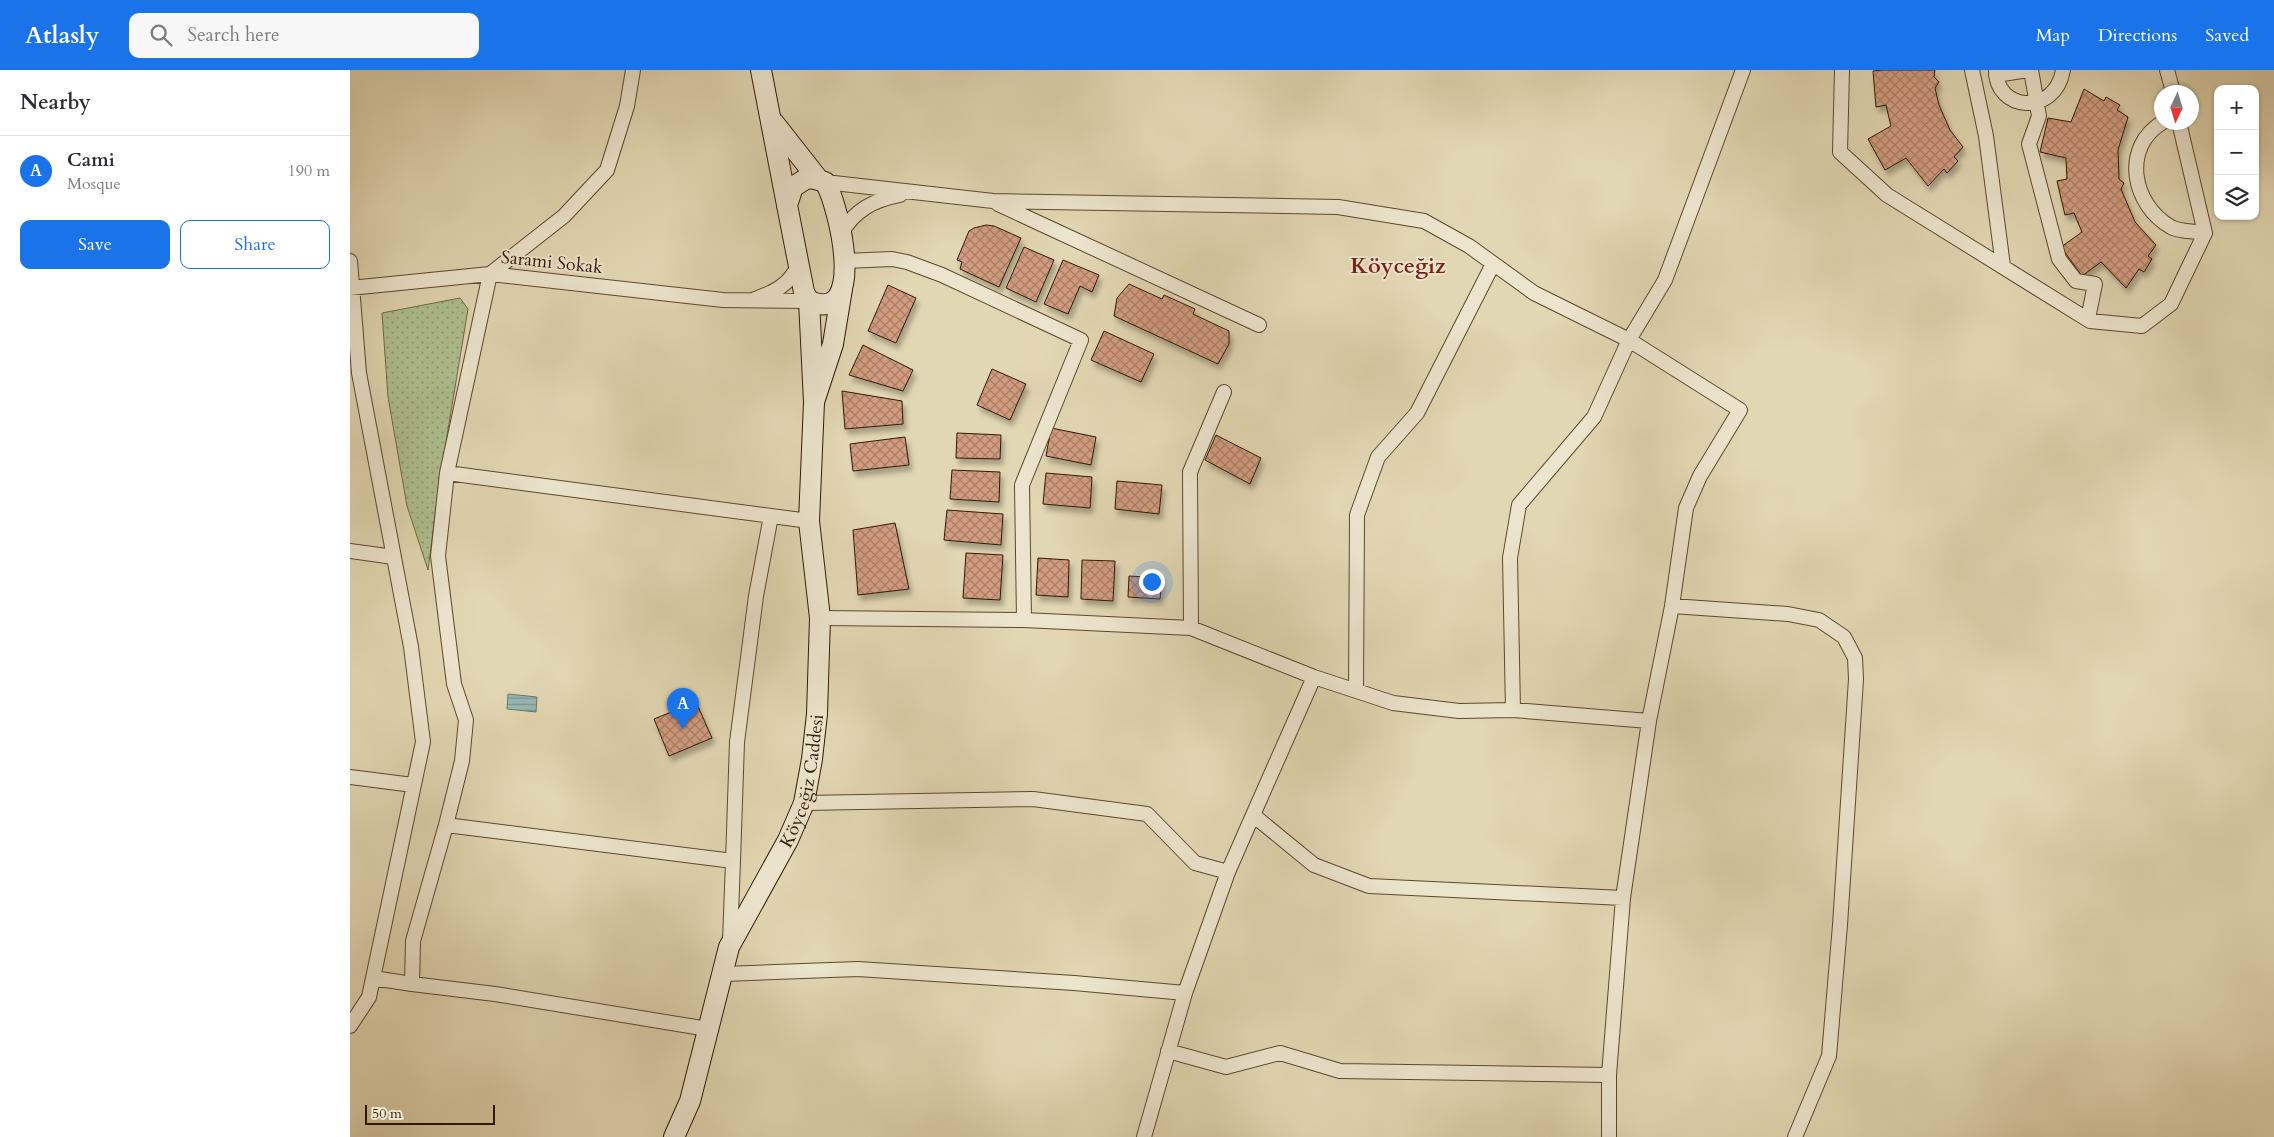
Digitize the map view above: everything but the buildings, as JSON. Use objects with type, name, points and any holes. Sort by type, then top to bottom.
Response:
[{"type":"street","points":[[412,984],[413,941],[446,825],[462,760],[466,720],[454,684],[438,556],[447,473],[490,274],[564,216],[607,170],[627,106],[633,70]]},
{"type":"street","points":[[761,70],[787,206]]},
{"type":"street","points":[[1513,710],[1510,558],[1520,505],[1594,417],[1629,340],[1665,280],[1743,70]]},
{"type":"street","points":[[1842,70],[1840,152],[1887,194],[2088,319],[2142,326],[2171,304],[2205,233],[2181,130]]},
{"type":"street","points":[[1972,70],[1986,136],[2003,266]]},
{"type":"street","points":[[2063,70],[2061,81],[2056,91],[2047,98],[2037,102],[2017,101],[2007,95],[2000,86],[1996,72],[2030,70],[2037,102],[2039,116],[2029,144],[2059,259],[2076,281],[2095,284],[2088,319]]},
{"type":"street","points":[[2167,70],[2171,85]]},
{"type":"street","points":[[771,120],[821,181]]},
{"type":"street","points":[[2154,129],[2142,143],[2135,168],[2138,188],[2149,210],[2172,227],[2205,233]]},
{"type":"street","points":[[787,206],[793,187],[811,178],[908,193],[993,201],[1338,206],[1424,221],[1469,246],[1534,293],[1629,340],[1740,410],[1700,476],[1686,508],[1672,606],[1649,720],[1623,898],[1609,1075],[1609,1137]]},
{"type":"street","name":"Köyceğiz Caddesi","points":[[814,402],[833,344],[842,288],[844,261],[835,204],[821,181]]},
{"type":"street","points":[[841,234],[848,222],[863,208],[887,198],[908,193]]},
{"type":"street","points":[[993,201],[1259,326]]},
{"type":"street","name":"Köyceğiz Caddesi","points":[[674,1137],[690,1101],[729,947],[771,874],[804,803],[812,759],[817,714],[820,618],[809,521],[814,402],[809,301],[804,292],[787,206]]},
{"type":"street","points":[[844,261],[892,259],[907,262],[942,275],[1081,340],[1046,422],[1022,485],[1024,620]]},
{"type":"street","points":[[350,261],[359,373],[411,647],[423,742],[369,996],[350,1026]]},
{"type":"street","points":[[1356,690],[1357,515],[1378,457],[1417,413],[1493,264]]},
{"type":"street","points":[[750,301],[780,288],[794,276],[798,265]]},
{"type":"street","name":"Sarami Sokak","points":[[352,288],[490,274],[750,301],[809,301]]},
{"type":"street","points":[[809,301],[818,305],[833,303],[842,288]]},
{"type":"street","points":[[1191,628],[1190,472],[1224,392]]},
{"type":"street","points":[[447,473],[809,521]]},
{"type":"street","points":[[729,947],[737,742],[756,596],[771,516]]},
{"type":"street","points":[[350,551],[394,557]]},
{"type":"street","points":[[1672,606],[1788,614],[1819,620],[1844,637],[1855,658],[1856,679],[1840,926],[1829,1056],[1795,1137]]},
{"type":"street","points":[[820,618],[1024,620],[1191,628],[1314,677],[1403,704],[1459,711],[1513,710],[1649,720]]},
{"type":"street","points":[[1144,1137],[1186,994],[1228,872],[1314,677]]},
{"type":"street","points":[[350,777],[413,785]]},
{"type":"street","points":[[804,803],[1033,799],[1147,814],[1195,863],[1228,872]]},
{"type":"street","points":[[1253,815],[1314,865],[1369,886],[1623,898]]},
{"type":"street","points":[[446,825],[733,861]]},
{"type":"street","points":[[723,974],[858,969],[1064,982],[1186,994]]},
{"type":"street","points":[[373,978],[495,994],[708,1030]]},
{"type":"street","points":[[1168,1051],[1226,1067],[1280,1053],[1340,1070],[1609,1075]]},
{"type":"green space","points":[[460,298],[468,309],[439,484],[428,570],[407,506],[388,397],[382,313]]},
{"type":"water","points":[[508,694],[537,697],[536,712],[507,709]]},
{"type":"place","name":"Cami","points":[[683,729]]},
{"type":"district","name":"Köyceğiz","points":[[1398,265]]}]
